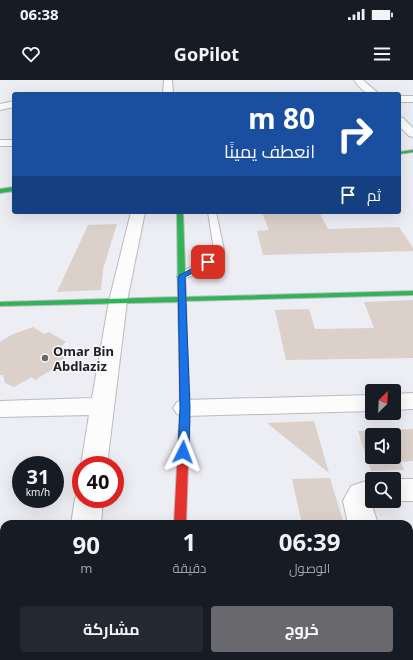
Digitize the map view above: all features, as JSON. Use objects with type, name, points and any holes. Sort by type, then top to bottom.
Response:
[{"type":"street","points":[[168,80],[168,92]]},
{"type":"street","points":[[358,80],[371,92]]},
{"type":"street","points":[[1,96],[12,98]]},
{"type":"street","points":[[401,99],[413,99]]},
{"type":"street","points":[[0,107],[12,104]]},
{"type":"street","points":[[401,122],[413,134]]},
{"type":"street","points":[[0,143],[12,143]]},
{"type":"street","points":[[401,153],[413,152]]},
{"type":"street","points":[[0,191],[12,190]]},
{"type":"street","points":[[95,456],[118,301],[138,214]]},
{"type":"street","points":[[180,214],[185,408],[180,520]]},
{"type":"street","points":[[0,304],[413,294]]},
{"type":"street","points":[[401,402],[413,401]]},
{"type":"street","points":[[185,408],[365,403]]},
{"type":"street","points":[[0,409],[103,406]]},
{"type":"street","points":[[401,490],[413,490]]},
{"type":"street","points":[[362,520],[357,501],[361,494],[365,493]]},
{"type":"street","points":[[86,520],[88,508]]},
{"type":"lane","points":[[182,276],[208,262],[219,250],[212,214]]},
{"type":"building","points":[[263,214],[320,214],[328,229],[399,227],[413,248],[413,251],[263,255],[257,231],[269,230]]},
{"type":"building","points":[[117,224],[103,269],[101,290],[57,292],[88,225]]},
{"type":"building","points":[[413,300],[413,358],[286,360],[275,310],[309,309],[315,329],[374,328],[364,302]]},
{"type":"building","points":[[33,327],[44,334],[49,332],[66,342],[59,348],[71,354],[57,363],[58,366],[35,380],[32,377],[14,387],[5,383],[3,375],[0,375],[0,342],[11,335]]},
{"type":"building","points":[[314,421],[329,473],[267,423]]},
{"type":"building","points":[[401,429],[413,429],[413,461],[401,462]]},
{"type":"building","points":[[358,431],[365,431],[365,453]]},
{"type":"building","points":[[401,462],[404,470],[371,471],[369,464],[401,464]]},
{"type":"building","points":[[330,478],[343,520],[301,520],[292,479]]},
{"type":"traffic: fast","points":[[401,153],[413,151]]},
{"type":"traffic: fast","points":[[0,191],[12,189]]},
{"type":"traffic: fast","points":[[180,214],[183,340]]},
{"type":"traffic: fast","points":[[0,304],[413,293]]},
{"type":"traffic: jam","points":[[180,520],[185,408],[183,340]]},
{"type":"place","name":"Omar Bin Abdlaziz","points":[[45,358]]},
{"type":"route","points":[[183,452],[185,408],[182,276],[208,262]]}]
